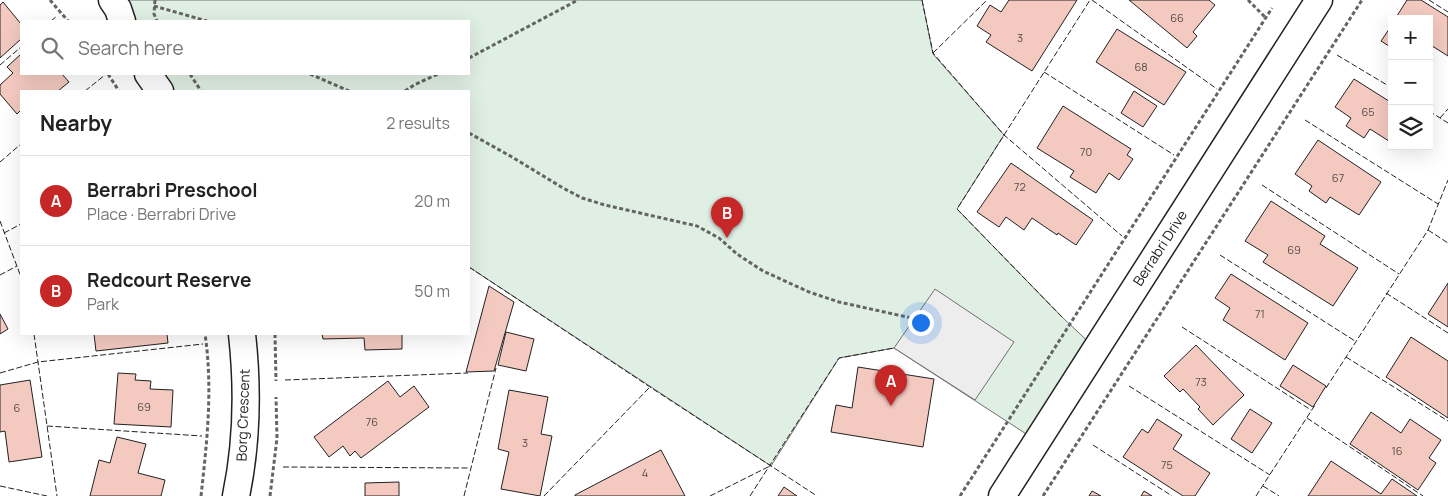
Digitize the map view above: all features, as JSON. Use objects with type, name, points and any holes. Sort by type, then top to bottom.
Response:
[{"type":"street","points":[[112,0],[122,20]]},
{"type":"street","name":"Berrabri Drive","points":[[1002,496],[1313,2]]},
{"type":"street","points":[[149,75],[159,90]]},
{"type":"street","name":"Borg Crescent","points":[[236,496],[241,473],[245,431],[245,362],[242,335]]},
{"type":"path","points":[[50,0],[67,20]]},
{"type":"path","points":[[156,0],[154,14],[157,20]]},
{"type":"path","points":[[470,57],[578,0]]},
{"type":"path","points":[[1248,0],[1266,18]]},
{"type":"path","points":[[1043,496],[1362,0]]},
{"type":"path","points":[[154,6],[203,20]]},
{"type":"path","points":[[960,496],[1272,8]]},
{"type":"path","points":[[109,75],[118,90]]},
{"type":"path","points":[[191,75],[199,90]]},
{"type":"path","points":[[312,75],[347,90]]},
{"type":"path","points":[[406,90],[436,75]]},
{"type":"path","points":[[470,134],[582,198],[698,226],[719,238],[737,254],[763,271],[809,292],[839,302],[916,319]]},
{"type":"path","points":[[201,496],[209,426],[209,380],[205,335]]},
{"type":"green space","points":[[112,0],[922,0],[933,54],[1004,135],[957,209],[1062,317],[1096,349],[1037,441],[894,348],[839,358],[771,466],[470,268],[470,90],[159,90],[149,75],[470,75],[470,20],[122,20]]},
{"type":"shaded area","points":[[935,289],[1014,342],[975,400],[894,348]]},
{"type":"building","points":[[1009,0],[1077,0],[1032,71],[986,42],[991,35],[977,26],[990,5],[1001,12]]},
{"type":"building","points":[[1129,0],[1209,0],[1215,5],[1193,32],[1197,36],[1187,48]]},
{"type":"building","points":[[1407,0],[1421,0],[1448,17],[1448,56],[1433,47],[1433,15],[1398,15]]},
{"type":"building","points":[[3,2],[20,23],[20,40],[0,58],[0,5]]},
{"type":"building","points":[[1117,29],[1186,72],[1164,105],[1096,62]]},
{"type":"building","points":[[1388,31],[1388,45],[1381,41]]},
{"type":"building","points":[[20,55],[20,75],[63,75],[69,82],[59,90],[20,90],[20,111],[17,114],[0,94],[0,85],[13,73],[7,67]]},
{"type":"building","points":[[1354,79],[1388,100],[1388,140],[1370,129],[1364,138],[1346,126],[1351,118],[1335,107]]},
{"type":"building","points":[[1134,91],[1157,106],[1143,127],[1121,113]]},
{"type":"building","points":[[1063,106],[1131,149],[1127,155],[1133,159],[1119,180],[1109,173],[1096,193],[1070,177],[1074,171],[1037,148]]},
{"type":"building","points":[[1318,140],[1381,182],[1359,215],[1330,197],[1326,203],[1309,191],[1312,186],[1295,174]]},
{"type":"building","points":[[1011,163],[1093,220],[1076,245],[1032,218],[1024,230],[1006,217],[999,227],[977,212]]},
{"type":"building","points":[[1271,201],[1325,236],[1320,244],[1358,268],[1333,306],[1263,262],[1268,255],[1245,241]]},
{"type":"building","points":[[1231,274],[1308,323],[1285,360],[1223,320],[1230,308],[1215,298]]},
{"type":"building","points":[[1448,283],[1448,327],[1428,314]]},
{"type":"building","points":[[489,286],[514,302],[494,371],[466,372]]},
{"type":"building","points":[[0,314],[8,329],[0,334]]},
{"type":"building","points":[[506,332],[534,339],[526,371],[498,365]]},
{"type":"building","points":[[94,335],[167,335],[168,343],[96,351]]},
{"type":"building","points":[[322,335],[402,335],[402,349],[365,350],[364,338],[323,339]]},
{"type":"building","points":[[1411,337],[1448,361],[1448,418],[1386,377]]},
{"type":"building","points":[[1196,345],[1244,395],[1213,425],[1198,409],[1200,407],[1183,389],[1180,392],[1164,376]]},
{"type":"building","points":[[1293,365],[1326,386],[1313,407],[1280,386]]},
{"type":"building","points":[[858,367],[934,379],[923,447],[831,432],[836,405],[852,408]]},
{"type":"building","points":[[118,373],[136,374],[135,380],[151,381],[150,389],[173,390],[171,427],[114,424]]},
{"type":"building","points":[[30,380],[42,457],[9,462],[5,431],[0,432],[0,385]]},
{"type":"building","points":[[388,381],[400,397],[414,386],[429,407],[361,458],[355,451],[350,456],[343,446],[329,457],[314,437]]},
{"type":"building","points":[[509,390],[548,397],[541,434],[552,436],[540,496],[501,489],[509,452],[498,449]]},
{"type":"building","points":[[1250,409],[1272,423],[1252,453],[1231,439]]},
{"type":"building","points":[[1371,412],[1401,433],[1410,419],[1441,440],[1429,458],[1436,463],[1418,490],[1350,444]]},
{"type":"building","points":[[1157,419],[1182,435],[1173,449],[1210,473],[1195,496],[1183,496],[1123,457],[1142,429],[1148,433]]},
{"type":"building","points":[[117,437],[146,444],[138,473],[165,480],[161,496],[90,496],[99,460],[110,463]]},
{"type":"building","points":[[661,450],[685,496],[575,496],[575,495]]},
{"type":"building","points":[[1331,461],[1381,494],[1392,479],[1417,496],[1308,496]]},
{"type":"building","points":[[399,482],[399,496],[365,496],[365,483]]},
{"type":"building","points":[[784,487],[797,496],[778,496]]},
{"type":"building","points":[[1092,491],[1101,496],[1089,496]]},
{"type":"building","points":[[1144,491],[1152,496],[1141,496]]},
{"type":"fence","points":[[922,0],[933,53],[1004,135],[1122,236]]},
{"type":"fence","points":[[933,53],[987,0]]},
{"type":"fence","points":[[1062,317],[957,209],[1090,0]]},
{"type":"fence","points":[[1092,0],[1217,89]]},
{"type":"fence","points":[[1429,0],[1448,12]]},
{"type":"fence","points":[[52,20],[57,16]]},
{"type":"fence","points":[[0,65],[20,48]]},
{"type":"fence","points":[[1337,55],[1388,86]]},
{"type":"fence","points":[[1044,72],[1174,155]]},
{"type":"fence","points":[[86,90],[105,75]]},
{"type":"fence","points":[[1440,118],[1448,109]]},
{"type":"fence","points":[[1433,114],[1448,123]]},
{"type":"fence","points":[[1305,120],[1438,204]]},
{"type":"fence","points":[[0,162],[20,145]]},
{"type":"fence","points":[[1326,388],[1428,230],[1448,180]]},
{"type":"fence","points":[[1262,185],[1399,274]]},
{"type":"fence","points":[[0,221],[20,274]]},
{"type":"fence","points":[[4,233],[20,225]]},
{"type":"fence","points":[[1428,230],[1448,243]]},
{"type":"fence","points":[[1220,255],[1355,341]]},
{"type":"fence","points":[[0,275],[17,266]]},
{"type":"fence","points":[[470,268],[817,496]]},
{"type":"fence","points":[[1386,293],[1448,333]]},
{"type":"fence","points":[[1182,327],[1311,410]]},
{"type":"fence","points":[[34,335],[57,496]]},
{"type":"fence","points":[[0,373],[38,362],[203,344]]},
{"type":"fence","points":[[750,496],[839,358],[894,348]]},
{"type":"fence","points":[[1346,357],[1448,421]]},
{"type":"fence","points":[[464,496],[496,368]]},
{"type":"fence","points":[[285,380],[468,373]]},
{"type":"fence","points":[[1129,386],[1270,475]]},
{"type":"fence","points":[[544,496],[650,387]]},
{"type":"fence","points":[[1256,496],[1315,405]]},
{"type":"fence","points":[[1307,418],[1423,496]]},
{"type":"fence","points":[[47,426],[202,436]]},
{"type":"fence","points":[[1093,445],[1172,496]]},
{"type":"fence","points":[[283,467],[470,468]]},
{"type":"fence","points":[[710,496],[768,467]]},
{"type":"fence","points":[[0,486],[47,496]]},
{"type":"fence","points":[[1263,486],[1279,496]]},
{"type":"place","name":"Redcourt Reserve","points":[[727,238]]},
{"type":"place","name":"Berrabri Preschool","points":[[891,406]]}]
